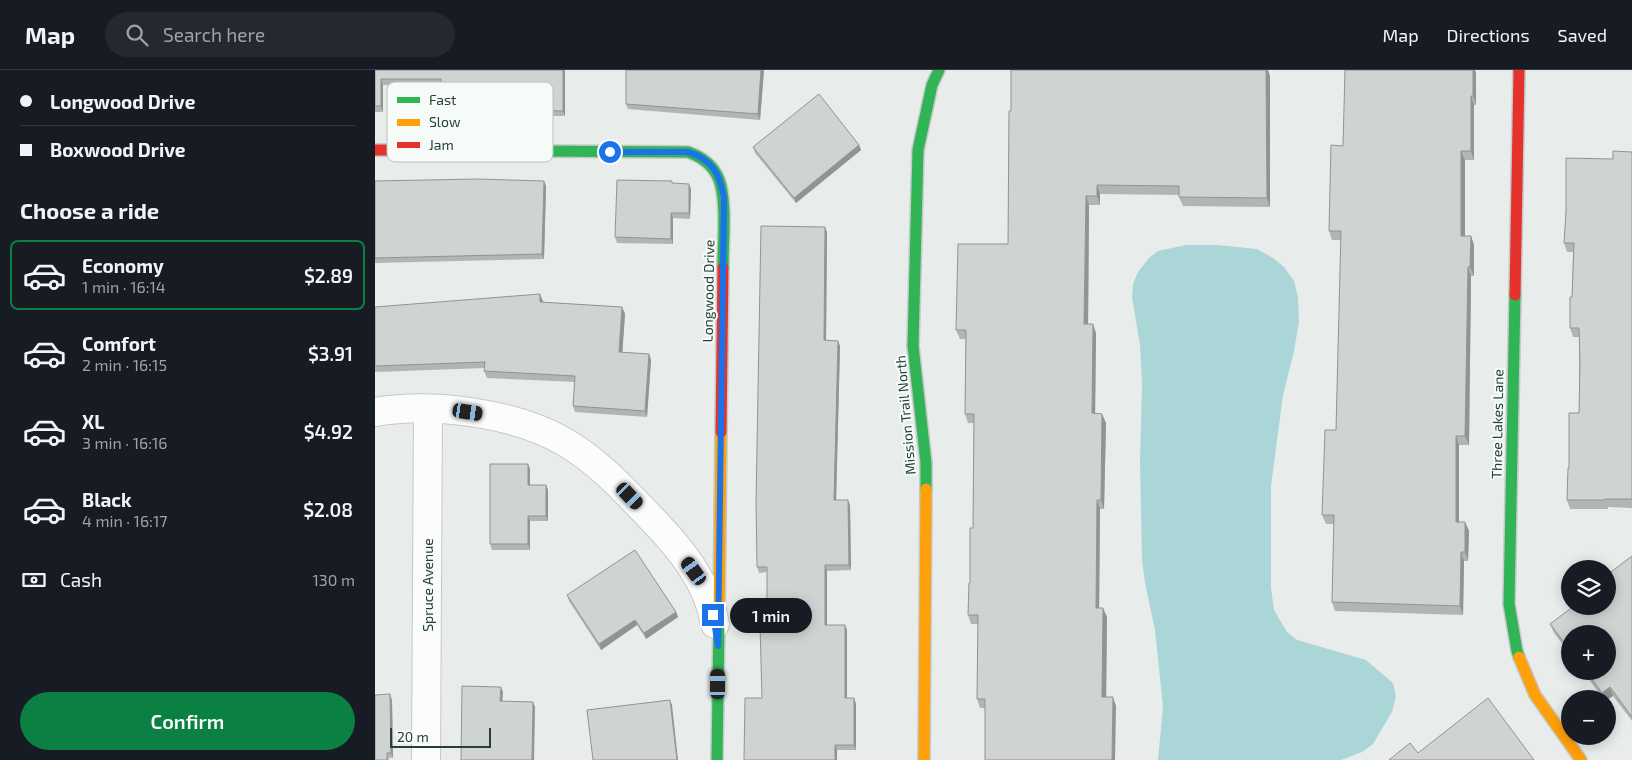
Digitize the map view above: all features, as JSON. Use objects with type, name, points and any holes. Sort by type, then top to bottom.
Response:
[{"type":"street","name":"Mission Trail North","points":[[924,760],[926,463],[913,346],[918,150],[932,85],[939,70]]},
{"type":"street","name":"Three Lakes Lane","points":[[1519,70],[1509,604],[1517,651],[1535,695],[1581,760]]},
{"type":"street","name":"Longwood Drive","points":[[553,151],[688,152],[700,156],[717,173],[722,184],[724,198],[717,760]]},
{"type":"street","points":[[375,412],[429,409],[468,412],[501,418],[527,425],[564,442],[589,459],[624,490],[659,526],[694,571],[706,590],[713,615],[718,646]]},
{"type":"street","name":"Spruce Avenue","points":[[426,760],[429,409]]},
{"type":"water","points":[[1186,245],[1218,245],[1257,249],[1284,267],[1294,281],[1298,297],[1299,322],[1283,395],[1271,486],[1271,588],[1274,610],[1287,632],[1297,640],[1366,660],[1393,683],[1396,696],[1392,712],[1373,744],[1362,752],[1341,760],[1158,760],[1163,707],[1155,630],[1142,560],[1140,461],[1142,383],[1140,345],[1132,297],[1133,284],[1138,272],[1149,258],[1158,251]]},
{"type":"building","points":[[375,70],[563,70],[563,111],[553,111],[553,82],[441,82],[441,79],[381,79],[381,106],[375,106]]},
{"type":"building","points":[[626,70],[761,70],[758,114],[626,104]]},
{"type":"building","points":[[1011,70],[1266,70],[1267,198],[1179,197],[1179,186],[1097,185],[1097,196],[1086,196],[1084,324],[1093,324],[1092,413],[1102,414],[1101,500],[1097,500],[1096,608],[1103,608],[1102,697],[1113,697],[1112,760],[985,760],[985,699],[977,699],[978,615],[968,615],[970,528],[973,528],[974,414],[965,414],[966,330],[956,330],[958,244],[1008,244]]},
{"type":"building","points":[[1345,70],[1473,70],[1471,151],[1461,151],[1461,236],[1471,236],[1470,267],[1468,267],[1465,436],[1456,436],[1456,522],[1465,522],[1465,552],[1461,552],[1460,606],[1332,602],[1334,515],[1322,515],[1325,430],[1336,430],[1341,231],[1329,231],[1331,145],[1343,146]]},
{"type":"building","points":[[819,94],[859,145],[794,198],[753,147]]},
{"type":"building","points":[[1613,151],[1632,152],[1632,499],[1567,500],[1569,413],[1579,413],[1580,361],[1579,328],[1570,328],[1574,243],[1564,243],[1566,158],[1613,159]]},
{"type":"building","points":[[477,179],[544,181],[542,254],[375,258],[375,181]]},
{"type":"building","points":[[617,180],[672,181],[672,183],[689,184],[689,213],[671,213],[671,239],[615,237]]},
{"type":"building","points":[[761,226],[825,227],[824,340],[838,341],[834,500],[848,500],[849,565],[825,565],[825,625],[845,625],[845,698],[854,698],[854,745],[835,745],[835,760],[744,760],[745,698],[762,698],[760,625],[767,625],[767,567],[757,567],[756,502]]},
{"type":"building","points":[[540,294],[540,302],[622,307],[619,352],[649,354],[645,411],[573,406],[575,376],[484,371],[485,362],[375,366],[375,307]]},
{"type":"building","points":[[490,464],[528,464],[528,485],[546,485],[546,516],[528,516],[528,544],[490,544]]},
{"type":"building","points":[[635,550],[676,612],[644,633],[635,620],[599,644],[567,595]]},
{"type":"building","points":[[1632,556],[1632,717],[1616,695],[1616,690],[1612,690],[1610,687],[1606,690],[1600,690],[1593,680],[1616,680],[1616,625],[1561,625],[1561,638],[1550,624],[1562,615],[1616,615],[1616,568]]},
{"type":"building","points":[[462,686],[501,687],[500,701],[533,702],[532,760],[461,760]]},
{"type":"building","points":[[390,694],[391,753],[387,753],[387,760],[375,760],[375,695]]},
{"type":"building","points":[[1488,698],[1534,760],[1389,760],[1410,743],[1418,753]]},
{"type":"building","points":[[670,700],[677,760],[593,760],[587,710]]},
{"type":"traffic: fast","points":[[926,489],[926,463],[913,346],[918,150],[932,85],[939,70]]},
{"type":"traffic: fast","points":[[553,151],[688,152],[708,163],[719,179],[722,188],[724,209],[723,268]]},
{"type":"traffic: fast","points":[[1515,295],[1509,604],[1519,657]]},
{"type":"traffic: fast","points":[[717,760],[719,620]]},
{"type":"traffic: slow","points":[[719,620],[721,432]]},
{"type":"traffic: slow","points":[[924,760],[926,489]]},
{"type":"traffic: slow","points":[[1519,657],[1535,695],[1581,760]]},
{"type":"traffic: jam","points":[[1515,295],[1519,70]]},
{"type":"traffic: jam","points":[[375,150],[387,150]]},
{"type":"traffic: jam","points":[[721,432],[723,268]]},
{"type":"route","points":[[610,152],[688,152],[700,156],[708,163],[717,173],[722,184],[724,198],[718,646],[713,615]]}]
